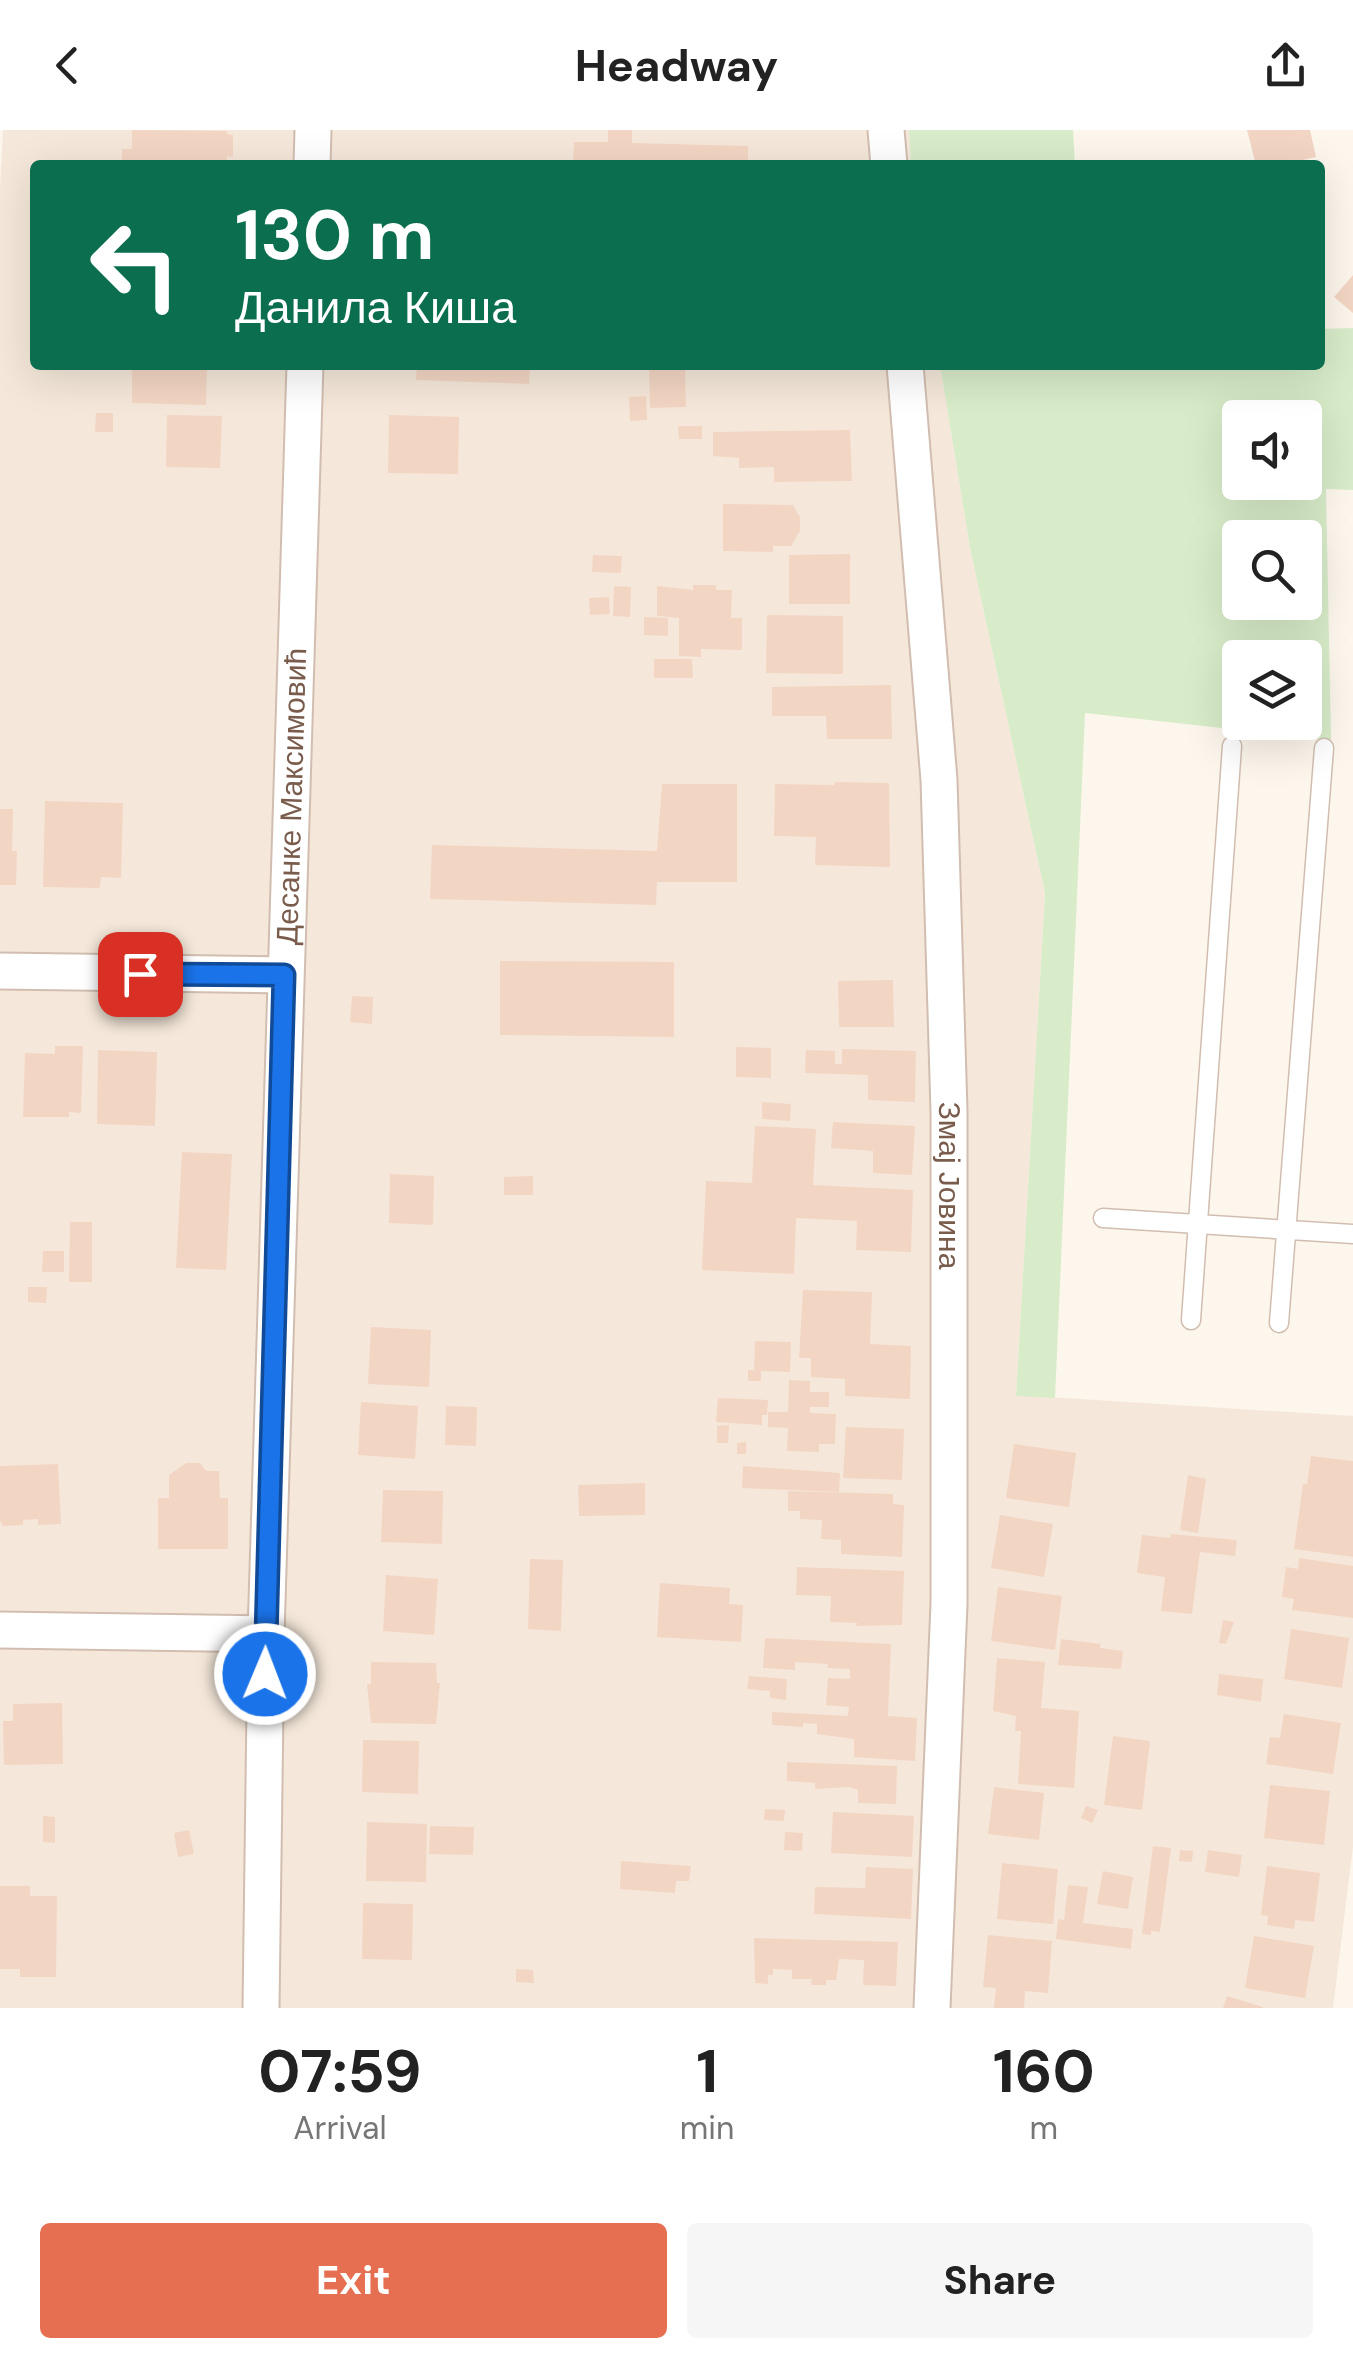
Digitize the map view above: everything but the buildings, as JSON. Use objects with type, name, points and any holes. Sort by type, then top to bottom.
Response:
[{"type":"street","points":[[312,160],[313,130]]},
{"type":"street","points":[[886,130],[889,160]]},
{"type":"street","name":"Десанке Максимовић","points":[[261,2008],[266,1634],[305,370]]},
{"type":"street","name":"Змај Јовина","points":[[905,370],[939,780],[949,1111],[949,1604],[932,2008]]},
{"type":"street","points":[[0,972],[284,975]]},
{"type":"street","points":[[0,1630],[266,1634]]},
{"type":"lane","points":[[1191,1320],[1232,746]]},
{"type":"lane","points":[[1279,1323],[1324,748]]},
{"type":"lane","points":[[1103,1218],[1353,1234]]},
{"type":"shaded area","points":[[3,130],[909,130],[911,160],[30,160],[30,370],[941,370],[970,548],[1045,893],[1016,1395],[1353,1416],[1353,1847],[1333,2008],[0,2008]]},
{"type":"green space","points":[[909,130],[1073,130],[1075,160],[911,160]]},
{"type":"green space","points":[[1353,328],[1353,490],[1326,489],[1331,740],[1322,739],[1322,640],[1222,640],[1222,728],[1085,713],[1055,1398],[1016,1396],[1045,893],[970,548],[941,370],[1325,370],[1325,329]]},
{"type":"route","points":[[140,974],[284,975],[265,1674]]}]
